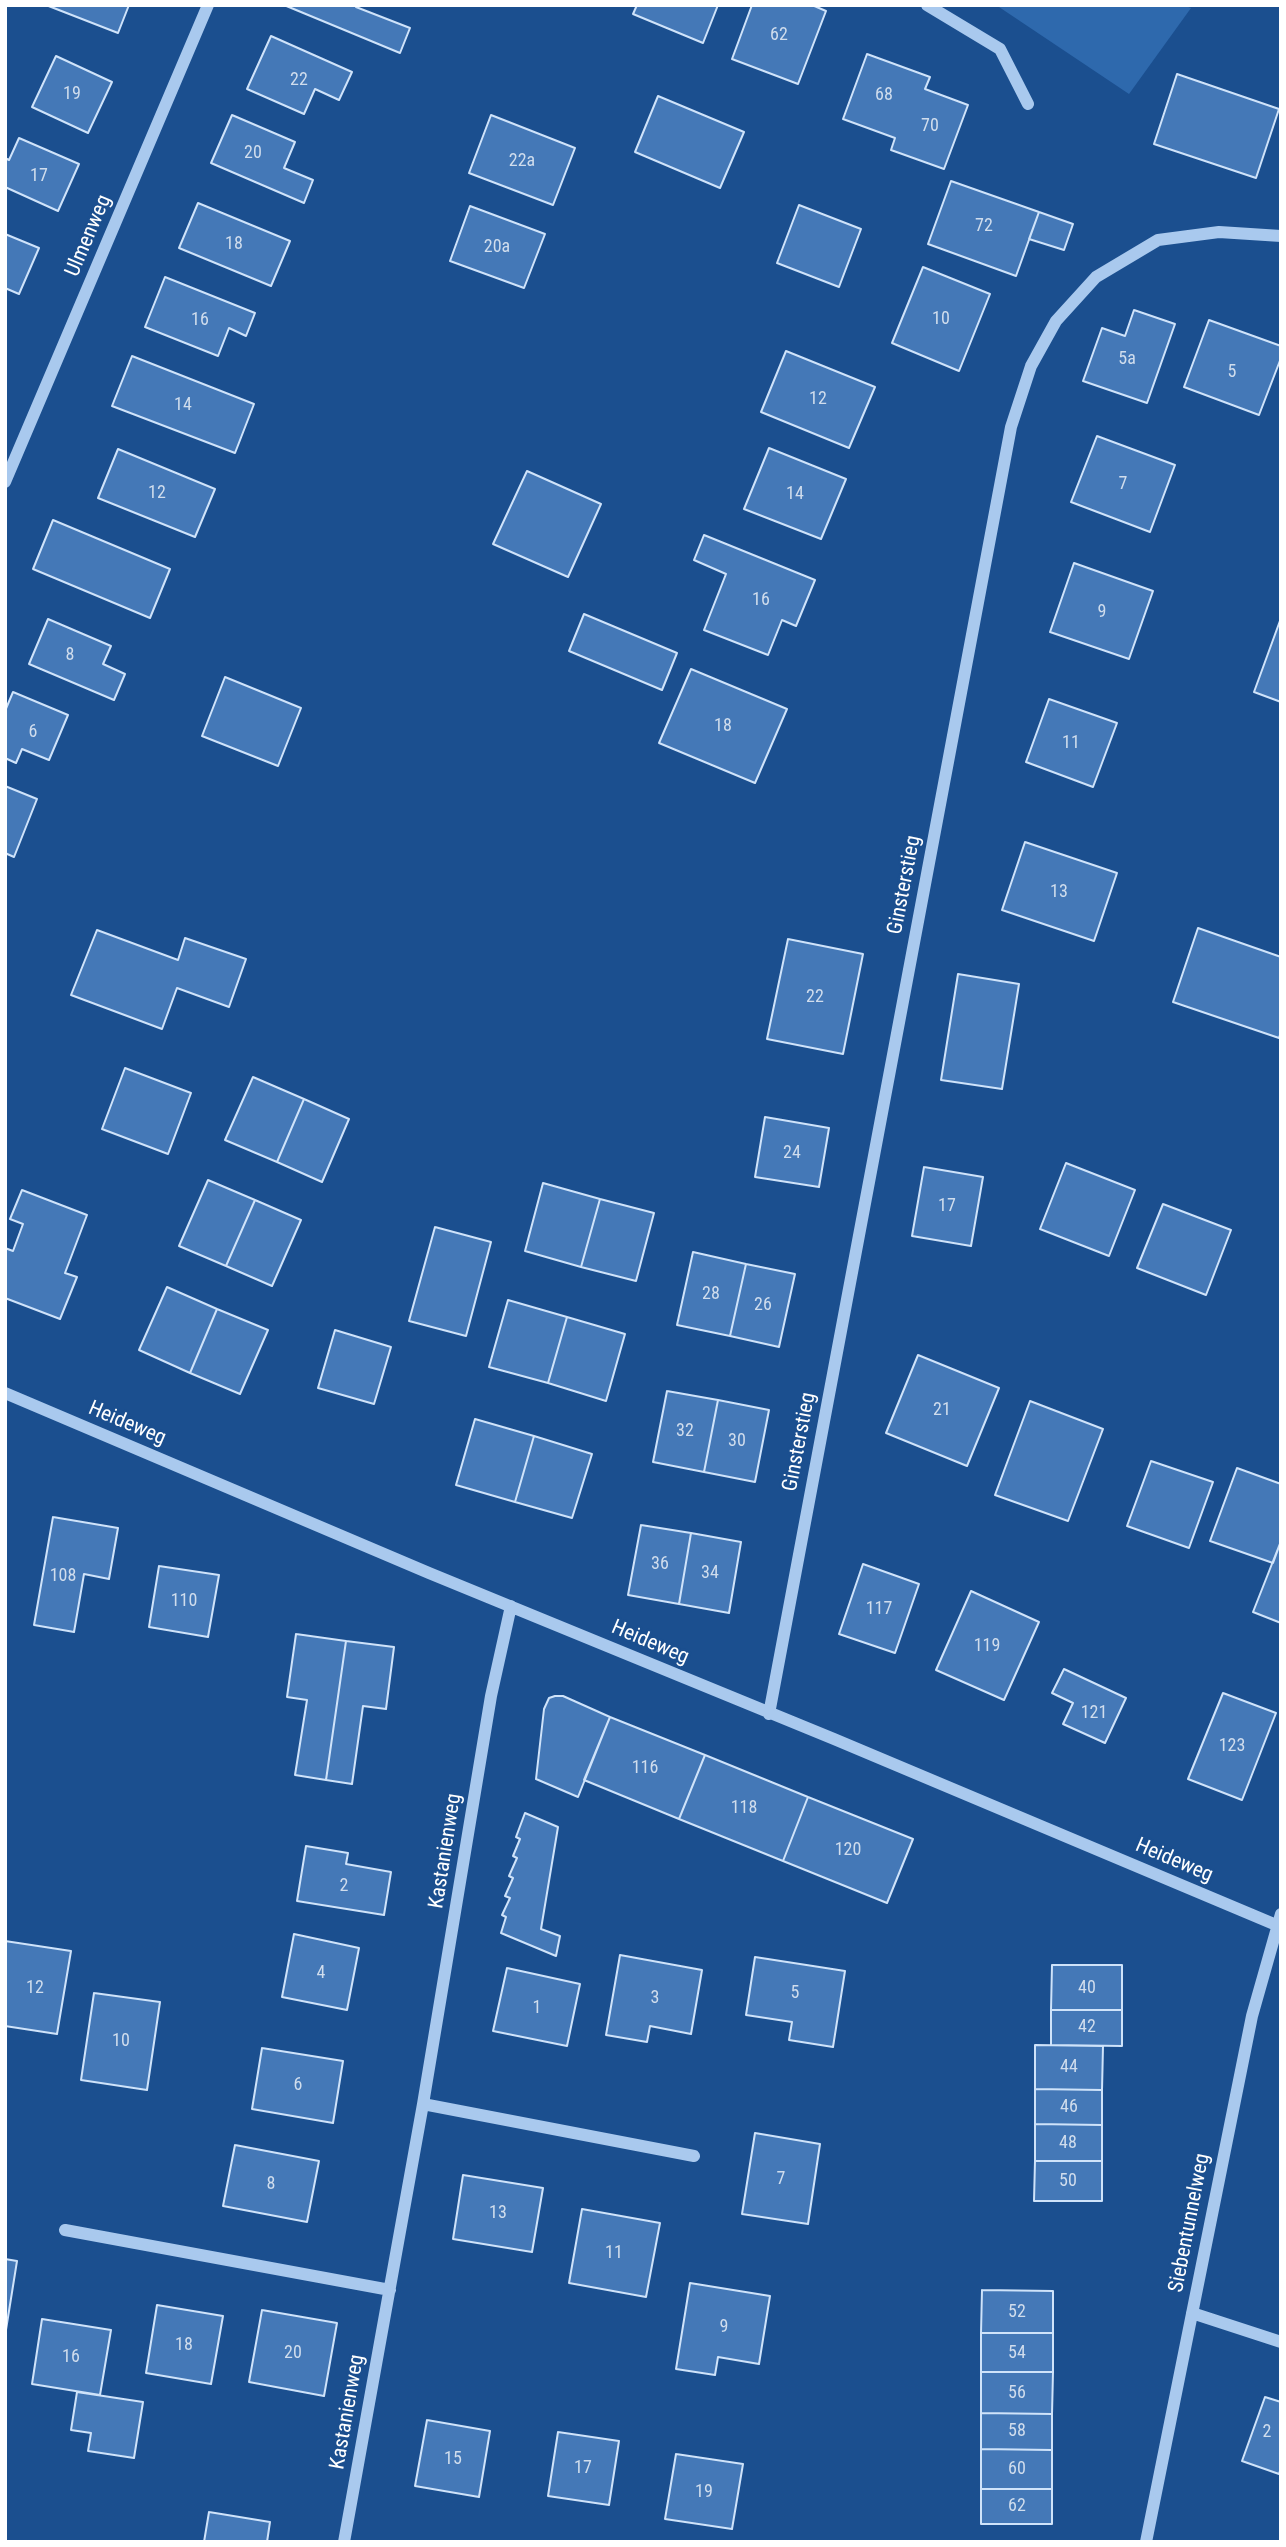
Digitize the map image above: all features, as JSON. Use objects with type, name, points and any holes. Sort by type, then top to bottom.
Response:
[{"type":"street","name":"Ulmenweg","points":[[5,482],[208,5]]},
{"type":"street","points":[[927,5],[1000,49],[1028,104]]},
{"type":"street","name":"Ginsterstieg","points":[[769,1714],[1011,428],[1031,366],[1056,321],[1096,277],[1158,240],[1219,232],[1281,236]]},
{"type":"street","name":"Heideweg","points":[[5,1393],[769,1714],[1280,1923]]},
{"type":"street","name":"Kastanienweg","points":[[344,2542],[424,2104],[491,1696],[510,1606]]},
{"type":"street","name":"Siebentunnelweg","points":[[1146,2542],[1252,2016],[1280,1923]]},
{"type":"street","points":[[424,2104],[694,2156]]},
{"type":"street","points":[[65,2230],[390,2290]]},
{"type":"street","points":[[1192,2313],[1281,2343]]},
{"type":"shaded area","points":[[996,5],[1183,5],[1191,8],[1129,94]]},
{"type":"building","points":[[46,5],[129,5],[118,33]]},
{"type":"building","points":[[284,5],[357,5],[356,7],[410,28],[400,53]]},
{"type":"building","points":[[637,5],[718,5],[703,43],[633,14]]},
{"type":"building","points":[[752,5],[812,5],[826,11],[798,84],[732,59]]},
{"type":"building","points":[[271,36],[352,72],[339,100],[315,89],[304,114],[247,89]]},
{"type":"building","points":[[867,54],[930,77],[925,89],[968,105],[944,169],[891,150],[895,138],[843,119]]},
{"type":"building","points":[[56,56],[112,82],[88,133],[32,107]]},
{"type":"building","points":[[1177,74],[1279,109],[1256,178],[1154,144]]},
{"type":"building","points":[[658,96],[744,132],[720,188],[635,152]]},
{"type":"building","points":[[232,115],[295,142],[284,168],[313,180],[304,203],[211,163]]},
{"type":"building","points":[[491,115],[575,148],[553,205],[469,173]]},
{"type":"building","points":[[19,138],[79,164],[58,211],[5,187],[5,158],[9,160]]},
{"type":"building","points":[[951,181],[1039,212],[1016,276],[928,244]]},
{"type":"building","points":[[198,203],[290,241],[271,286],[179,248]]},
{"type":"building","points":[[799,205],[861,229],[839,287],[777,263]]},
{"type":"building","points":[[470,206],[545,234],[524,288],[450,261]]},
{"type":"building","points":[[1039,212],[1073,224],[1064,250],[1029,239]]},
{"type":"building","points":[[5,234],[39,248],[19,294],[5,288]]},
{"type":"building","points":[[923,267],[990,294],[959,371],[892,343]]},
{"type":"building","points":[[165,277],[255,313],[246,336],[229,328],[218,356],[145,327]]},
{"type":"building","points":[[1134,310],[1175,324],[1147,403],[1083,381],[1102,328],[1125,336]]},
{"type":"building","points":[[1209,320],[1281,346],[1281,358],[1259,415],[1184,387]]},
{"type":"building","points":[[786,351],[875,387],[849,448],[761,412]]},
{"type":"building","points":[[132,356],[254,404],[235,453],[112,406]]},
{"type":"building","points":[[1097,436],[1175,465],[1150,532],[1071,502]]},
{"type":"building","points":[[769,448],[846,479],[821,539],[744,509]]},
{"type":"building","points":[[118,449],[215,489],[195,537],[98,498]]},
{"type":"building","points":[[527,471],[601,504],[568,577],[493,544]]},
{"type":"building","points":[[53,520],[170,569],[150,618],[33,569]]},
{"type":"building","points":[[704,535],[815,580],[796,626],[782,620],[768,655],[704,630],[726,574],[694,560]]},
{"type":"building","points":[[1074,563],[1153,591],[1129,659],[1050,632]]},
{"type":"building","points":[[584,614],[677,653],[662,690],[569,651]]},
{"type":"building","points":[[1281,618],[1281,702],[1254,692]]},
{"type":"building","points":[[48,619],[111,646],[103,664],[125,674],[114,700],[29,664]]},
{"type":"building","points":[[691,669],[787,709],[755,783],[659,743]]},
{"type":"building","points":[[225,677],[301,708],[278,766],[202,736]]},
{"type":"building","points":[[13,692],[68,715],[49,760],[22,749],[16,763],[5,758],[5,711]]},
{"type":"building","points":[[1049,699],[1117,723],[1093,787],[1026,762]]},
{"type":"building","points":[[5,786],[37,799],[14,857],[5,853]]},
{"type":"building","points":[[1025,842],[1117,873],[1094,941],[1002,910]]},
{"type":"building","points":[[1198,928],[1281,957],[1279,1038],[1173,1002]]},
{"type":"building","points":[[97,930],[178,960],[185,938],[246,959],[229,1007],[177,988],[162,1029],[71,995]]},
{"type":"building","points":[[788,939],[863,954],[843,1054],[767,1039]]},
{"type":"building","points":[[958,974],[1019,984],[1002,1089],[941,1080]]},
{"type":"building","points":[[125,1068],[191,1093],[168,1154],[102,1129]]},
{"type":"building","points":[[253,1077],[304,1099],[277,1162],[225,1140]]},
{"type":"building","points":[[304,1099],[349,1119],[322,1182],[277,1162]]},
{"type":"building","points":[[765,1117],[829,1128],[819,1187],[755,1177]]},
{"type":"building","points":[[1066,1163],[1135,1190],[1109,1256],[1040,1229]]},
{"type":"building","points":[[924,1167],[983,1177],[971,1246],[912,1236]]},
{"type":"building","points":[[208,1180],[255,1200],[226,1266],[179,1246]]},
{"type":"building","points":[[543,1183],[600,1199],[581,1267],[525,1251]]},
{"type":"building","points":[[22,1190],[87,1215],[65,1273],[77,1277],[60,1319],[5,1298],[5,1248],[13,1251],[23,1224],[10,1219]]},
{"type":"building","points":[[600,1199],[654,1213],[636,1281],[581,1267]]},
{"type":"building","points":[[255,1200],[301,1220],[272,1286],[226,1266]]},
{"type":"building","points":[[1163,1204],[1231,1230],[1206,1295],[1137,1268]]},
{"type":"building","points":[[435,1227],[491,1242],[466,1336],[409,1321]]},
{"type":"building","points":[[693,1252],[746,1264],[730,1336],[677,1325]]},
{"type":"building","points":[[746,1264],[795,1274],[779,1347],[730,1336]]},
{"type":"building","points":[[167,1287],[217,1309],[190,1373],[139,1350]]},
{"type":"building","points":[[508,1300],[567,1317],[548,1383],[489,1367]]},
{"type":"building","points":[[217,1309],[268,1330],[240,1394],[190,1373]]},
{"type":"building","points":[[567,1317],[625,1334],[606,1401],[548,1383]]},
{"type":"building","points":[[335,1330],[391,1347],[374,1404],[318,1388]]},
{"type":"building","points":[[918,1355],[999,1388],[967,1466],[886,1433]]},
{"type":"building","points":[[667,1391],[718,1400],[704,1472],[653,1462]]},
{"type":"building","points":[[718,1400],[769,1410],[755,1482],[704,1472]]},
{"type":"building","points":[[1030,1401],[1103,1429],[1068,1521],[995,1495]]},
{"type":"building","points":[[475,1419],[534,1436],[515,1502],[456,1485]]},
{"type":"building","points":[[534,1436],[592,1454],[572,1518],[515,1502]]},
{"type":"building","points":[[1151,1461],[1213,1482],[1189,1548],[1127,1526]]},
{"type":"building","points":[[1237,1468],[1281,1484],[1281,1541],[1273,1563],[1210,1541]]},
{"type":"building","points":[[53,1517],[118,1528],[109,1579],[84,1574],[74,1632],[34,1625]]},
{"type":"building","points":[[641,1525],[691,1533],[679,1604],[628,1595]]},
{"type":"building","points":[[691,1533],[741,1542],[729,1613],[679,1604]]},
{"type":"building","points":[[1281,1541],[1281,1623],[1253,1612]]},
{"type":"building","points":[[863,1564],[919,1584],[895,1653],[839,1634]]},
{"type":"building","points":[[159,1566],[219,1575],[208,1637],[149,1627]]},
{"type":"building","points":[[971,1591],[1039,1622],[1004,1700],[936,1670]]},
{"type":"building","points":[[296,1634],[346,1641],[326,1780],[295,1775],[307,1700],[287,1697]]},
{"type":"building","points":[[346,1641],[394,1647],[386,1709],[363,1706],[352,1784],[326,1780]]},
{"type":"building","points":[[1064,1669],[1126,1698],[1105,1743],[1063,1724],[1073,1703],[1052,1693]]},
{"type":"building","points":[[1223,1693],[1276,1713],[1242,1800],[1188,1779]]},
{"type":"building","points":[[563,1696],[610,1717],[578,1797],[536,1779],[544,1709],[549,1698]]},
{"type":"building","points":[[610,1717],[705,1755],[679,1819],[584,1780]]},
{"type":"building","points":[[705,1755],[808,1797],[783,1861],[679,1819]]},
{"type":"building","points":[[808,1797],[913,1839],[887,1903],[783,1861]]},
{"type":"building","points":[[525,1813],[558,1827],[541,1929],[560,1936],[556,1956],[501,1933],[506,1917],[502,1915],[510,1898],[505,1896],[513,1878],[509,1876],[517,1858],[513,1856],[520,1839],[516,1837]]},
{"type":"building","points":[[306,1846],[348,1853],[346,1864],[391,1872],[384,1915],[297,1901]]},
{"type":"building","points":[[294,1934],[359,1948],[347,2010],[282,1997]]},
{"type":"building","points":[[5,1941],[71,1951],[57,2034],[5,2026]]},
{"type":"building","points":[[620,1955],[702,1970],[691,2034],[650,2026],[647,2042],[606,2035]]},
{"type":"building","points":[[755,1957],[845,1971],[833,2047],[789,2040],[792,2022],[746,2015]]},
{"type":"building","points":[[1052,1965],[1122,1965],[1122,2010],[1051,2010]]},
{"type":"building","points":[[507,1968],[580,1984],[567,2046],[493,2031]]},
{"type":"building","points":[[94,1993],[160,2002],[147,2090],[81,2080]]},
{"type":"building","points":[[1051,2010],[1122,2010],[1122,2046],[1051,2045]]},
{"type":"building","points":[[1035,2045],[1103,2046],[1102,2090],[1035,2089]]},
{"type":"building","points":[[262,2048],[343,2061],[333,2123],[252,2109]]},
{"type":"building","points":[[1035,2089],[1102,2090],[1102,2125],[1035,2124]]},
{"type":"building","points":[[1035,2124],[1102,2125],[1102,2161],[1035,2161]]},
{"type":"building","points":[[755,2133],[820,2144],[808,2224],[742,2214]]},
{"type":"building","points":[[235,2145],[319,2161],[307,2222],[223,2206]]},
{"type":"building","points":[[1035,2161],[1102,2161],[1102,2201],[1034,2201]]},
{"type":"building","points":[[463,2175],[543,2188],[532,2252],[453,2239]]},
{"type":"building","points":[[582,2209],[660,2223],[646,2297],[569,2283]]},
{"type":"building","points":[[5,2259],[17,2261],[5,2336]]},
{"type":"building","points":[[690,2283],[770,2296],[759,2364],[718,2357],[715,2375],[676,2369]]},
{"type":"building","points":[[982,2290],[1053,2291],[1053,2333],[981,2333]]},
{"type":"building","points":[[157,2305],[223,2316],[211,2384],[146,2373]]},
{"type":"building","points":[[262,2310],[337,2323],[324,2396],[249,2382]]},
{"type":"building","points":[[42,2319],[111,2330],[100,2395],[32,2384]]},
{"type":"building","points":[[981,2333],[1053,2333],[1053,2372],[981,2372]]},
{"type":"building","points":[[981,2372],[1053,2372],[1052,2414],[981,2413]]},
{"type":"building","points":[[77,2392],[143,2402],[134,2458],[88,2451],[91,2433],[71,2430]]},
{"type":"building","points":[[1265,2397],[1281,2402],[1279,2474],[1242,2461]]},
{"type":"building","points":[[981,2413],[1052,2414],[1052,2450],[981,2449]]},
{"type":"building","points":[[427,2420],[490,2431],[479,2497],[415,2486]]},
{"type":"building","points":[[558,2432],[619,2441],[609,2505],[548,2496]]},
{"type":"building","points":[[981,2449],[1052,2450],[1052,2489],[981,2489]]},
{"type":"building","points":[[676,2454],[743,2464],[732,2529],[665,2519]]},
{"type":"building","points":[[981,2489],[1052,2489],[1052,2524],[981,2524]]},
{"type":"building","points":[[209,2512],[270,2522],[267,2542],[204,2542]]}]
